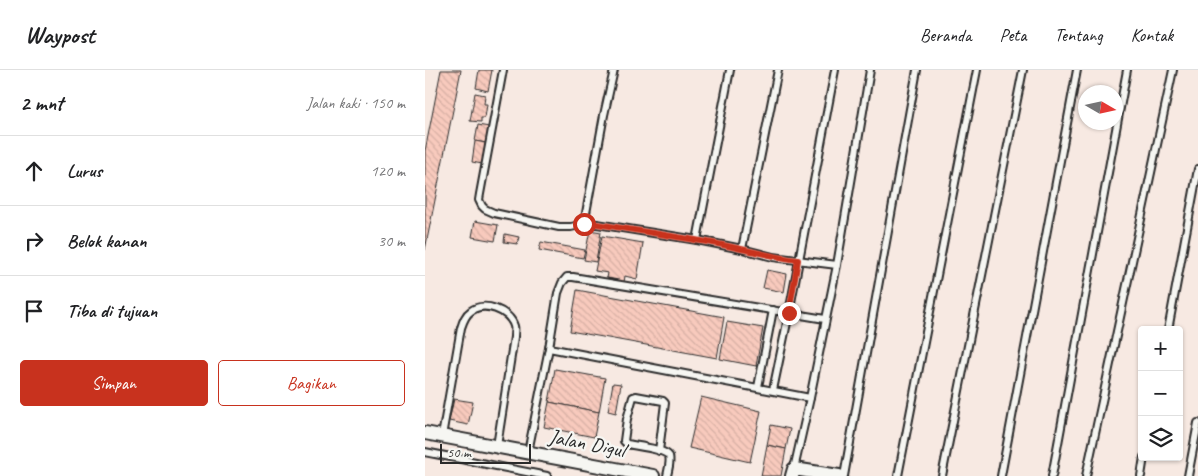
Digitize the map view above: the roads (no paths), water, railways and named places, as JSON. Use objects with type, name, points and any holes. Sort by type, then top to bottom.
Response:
[{"type":"street","name":"Jalan Digul","points":[[425,432],[653,476]]},
{"type":"street","points":[[793,472],[839,476]]},
{"type":"lane","points":[[503,70],[480,194],[480,202],[485,208],[495,213],[543,224],[566,227],[597,224],[697,240],[773,257],[837,264]]},
{"type":"lane","points":[[584,224],[614,70]]},
{"type":"lane","points":[[697,240],[730,70]]},
{"type":"lane","points":[[742,249],[778,70]]},
{"type":"lane","points":[[773,390],[835,70]]},
{"type":"lane","points":[[793,472],[837,264],[869,70]]},
{"type":"lane","points":[[844,476],[917,70]]},
{"type":"lane","points":[[898,476],[977,70]]},
{"type":"lane","points":[[942,476],[1023,70]]},
{"type":"lane","points":[[1001,476],[1077,70]]},
{"type":"lane","points":[[1052,476],[1127,70]]},
{"type":"lane","points":[[1086,476],[1173,70]]},
{"type":"lane","points":[[1169,326],[1198,169]]},
{"type":"lane","points":[[528,452],[558,293],[567,277],[825,319]]},
{"type":"lane","points":[[442,436],[464,319],[469,312],[477,307],[486,307],[501,311],[510,318],[514,327],[497,446]]},
{"type":"lane","points":[[758,387],[773,310]]},
{"type":"lane","points":[[549,348],[810,398]]},
{"type":"lane","points":[[659,451],[665,403],[663,401],[634,396],[631,400],[624,441],[627,444],[667,454],[669,459],[667,476]]},
{"type":"lane","points":[[1188,476],[1198,423]]},
{"type":"lane","points":[[425,452],[547,476]]},
{"type":"lane","points":[[1141,476],[1143,461]]}]
